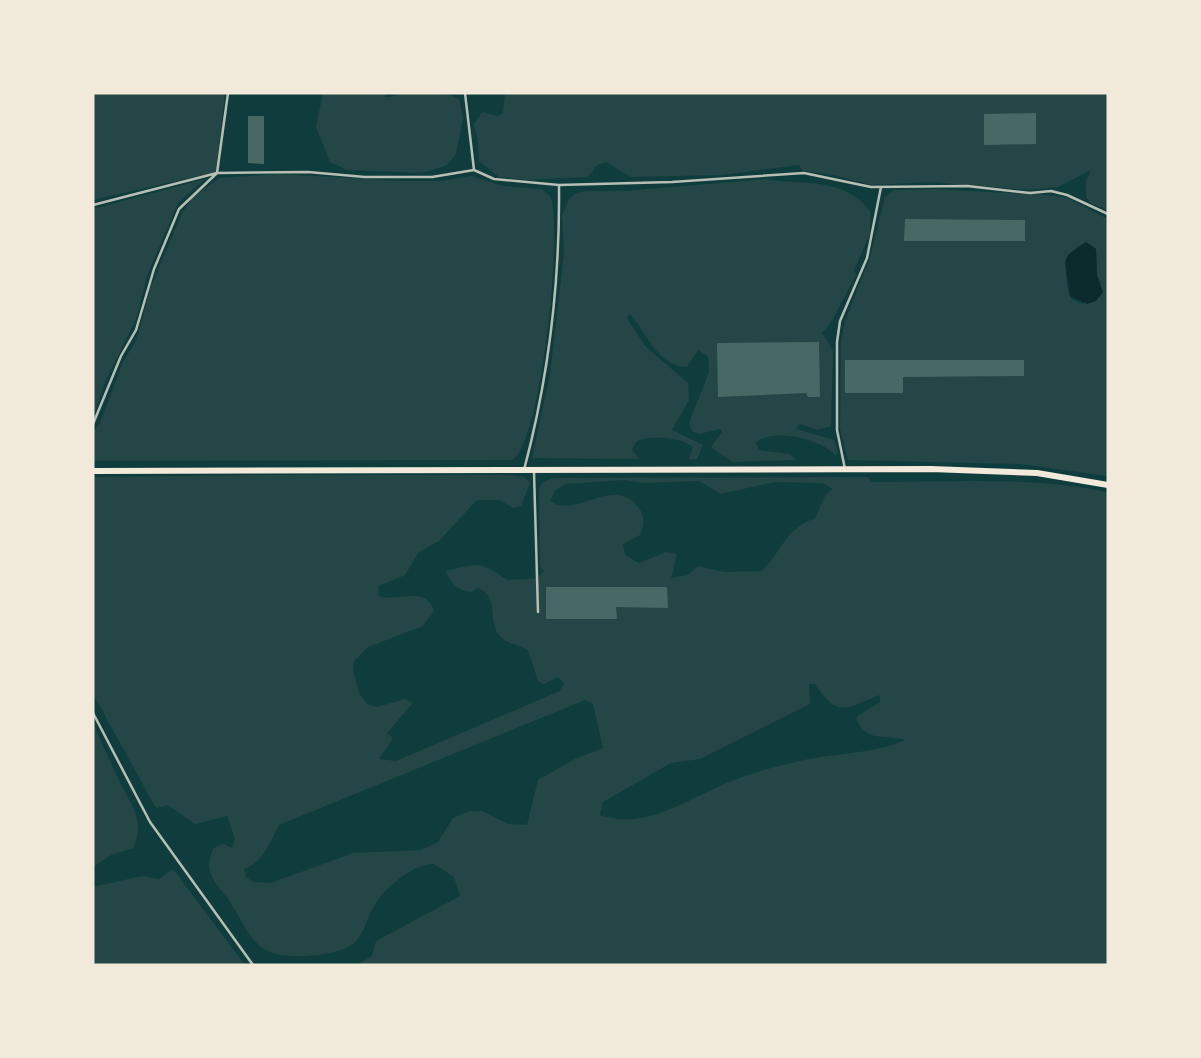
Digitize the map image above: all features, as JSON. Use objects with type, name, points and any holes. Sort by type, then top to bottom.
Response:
[{"type":"main road","points":[[93,471],[845,468],[1037,473],[1108,485]]},
{"type":"lane","points":[[93,424],[121,356],[136,330],[154,269],[179,209],[217,173],[228,93]]},
{"type":"lane","points":[[465,93],[474,170]]},
{"type":"lane","points":[[93,205],[217,173],[321,172],[365,177],[419,177],[474,170],[494,179],[559,185],[672,183],[804,173],[881,187],[967,186],[1030,193],[1051,191],[1067,195],[1108,214]]},
{"type":"lane","points":[[524,470],[547,374],[560,251],[559,185]]},
{"type":"lane","points":[[845,468],[837,430],[837,342],[840,321],[867,258],[881,187]]},
{"type":"lane","points":[[534,470],[538,612]]},
{"type":"lane","points":[[93,713],[150,822],[253,965]]},
{"type":"shaded area","points":[[422,91],[459,99],[463,118],[456,154],[447,165],[423,173],[347,170],[330,162],[316,127],[323,93],[385,93],[385,97],[392,97]]},
{"type":"shaded area","points":[[93,93],[225,93],[216,172],[93,200]]},
{"type":"shaded area","points":[[505,93],[1108,93],[1108,210],[1091,203],[1086,197],[1086,181],[1091,170],[1058,187],[1031,190],[930,182],[871,185],[834,175],[803,171],[799,165],[722,175],[631,177],[606,162],[597,165],[588,177],[528,180],[499,177],[479,161],[477,135],[473,125],[482,112],[498,116],[503,113]]},
{"type":"shaded area","points":[[279,174],[401,181],[440,181],[472,176],[503,186],[542,189],[550,196],[554,215],[554,247],[547,334],[532,417],[523,446],[512,460],[93,461],[93,433],[100,423],[123,362],[137,339],[150,289],[182,213],[192,198],[219,178]]},
{"type":"shaded area","points":[[205,179],[178,203],[148,273],[136,319],[106,380],[93,417],[93,209]]},
{"type":"shaded area","points":[[766,179],[835,187],[860,200],[870,211],[870,234],[854,270],[856,275],[830,324],[822,333],[833,351],[831,426],[818,430],[800,424],[796,429],[834,440],[838,453],[835,455],[809,440],[774,436],[756,442],[759,450],[790,454],[796,460],[732,462],[711,447],[722,432],[720,429],[699,434],[692,431],[689,423],[709,372],[708,356],[698,350],[687,367],[677,366],[660,354],[630,314],[627,318],[645,346],[688,383],[689,400],[672,430],[703,445],[697,459],[689,459],[693,447],[688,444],[656,437],[636,442],[632,450],[639,459],[532,458],[550,375],[564,253],[562,216],[569,199],[576,193],[586,191],[624,191]]},
{"type":"shaded area","points":[[934,189],[1049,195],[1067,198],[1108,219],[1108,476],[1019,464],[848,460],[840,429],[841,341],[845,321],[869,261],[885,197],[894,190]],"holes":[[[1086,242],[1096,249],[1097,276],[1101,283],[1083,304],[1070,296],[1066,278],[1067,259]]]},
{"type":"shaded area","points":[[1086,242],[1096,249],[1097,276],[1103,292],[1096,301],[1087,304],[1070,296],[1065,262],[1068,255]]},
{"type":"shaded area","points":[[93,477],[525,477],[530,483],[521,506],[513,508],[500,500],[477,500],[439,541],[419,552],[405,575],[379,586],[378,594],[381,597],[419,597],[430,603],[434,611],[423,626],[368,647],[354,661],[353,670],[359,693],[367,704],[377,707],[405,699],[413,703],[387,733],[393,738],[379,759],[396,761],[560,691],[564,683],[558,677],[544,684],[538,681],[528,650],[499,635],[489,596],[478,588],[471,592],[458,588],[446,571],[478,565],[507,580],[538,578],[544,571],[540,566],[539,490],[542,483],[552,478],[867,477],[872,482],[1020,482],[1108,492],[1108,965],[357,965],[372,956],[376,941],[460,896],[454,877],[434,864],[417,868],[392,885],[374,906],[363,931],[354,943],[346,948],[308,956],[269,952],[250,935],[210,873],[209,862],[214,848],[223,844],[232,848],[235,839],[227,816],[195,824],[168,805],[156,808],[93,694]],"holes":[[[624,480],[643,483],[699,481],[721,494],[774,482],[823,483],[833,489],[826,494],[815,518],[796,529],[762,571],[724,572],[698,566],[688,575],[671,578],[677,554],[666,552],[639,563],[625,555],[623,544],[640,535],[643,521],[639,508],[629,498],[607,495],[572,505],[550,501],[555,490],[566,484]],[[809,684],[815,684],[830,702],[843,708],[880,695],[880,702],[856,717],[860,725],[869,734],[905,740],[868,751],[813,758],[757,772],[652,815],[635,819],[600,815],[603,802],[671,763],[700,759],[810,704]],[[585,700],[593,704],[603,748],[575,759],[538,780],[527,825],[508,824],[482,811],[470,811],[453,818],[438,842],[421,850],[353,853],[271,883],[253,882],[246,877],[244,869],[261,857],[279,825]]]},
{"type":"shaded area","points":[[93,723],[135,812],[138,828],[133,848],[111,855],[93,867]]},
{"type":"shaded area","points":[[173,869],[245,965],[93,965],[93,887],[142,876],[159,879]]},
{"type":"building","points":[[1036,113],[1036,144],[984,145],[984,114]]},
{"type":"building","points":[[248,116],[264,116],[264,164],[248,163]]},
{"type":"building","points":[[905,219],[1025,220],[1025,241],[904,241]]},
{"type":"building","points":[[819,342],[820,397],[808,397],[806,393],[718,397],[717,343]]},
{"type":"building","points":[[845,360],[1024,360],[1024,376],[903,377],[903,393],[845,393]]},
{"type":"building","points":[[546,587],[667,587],[668,608],[616,607],[617,619],[546,619]]}]
